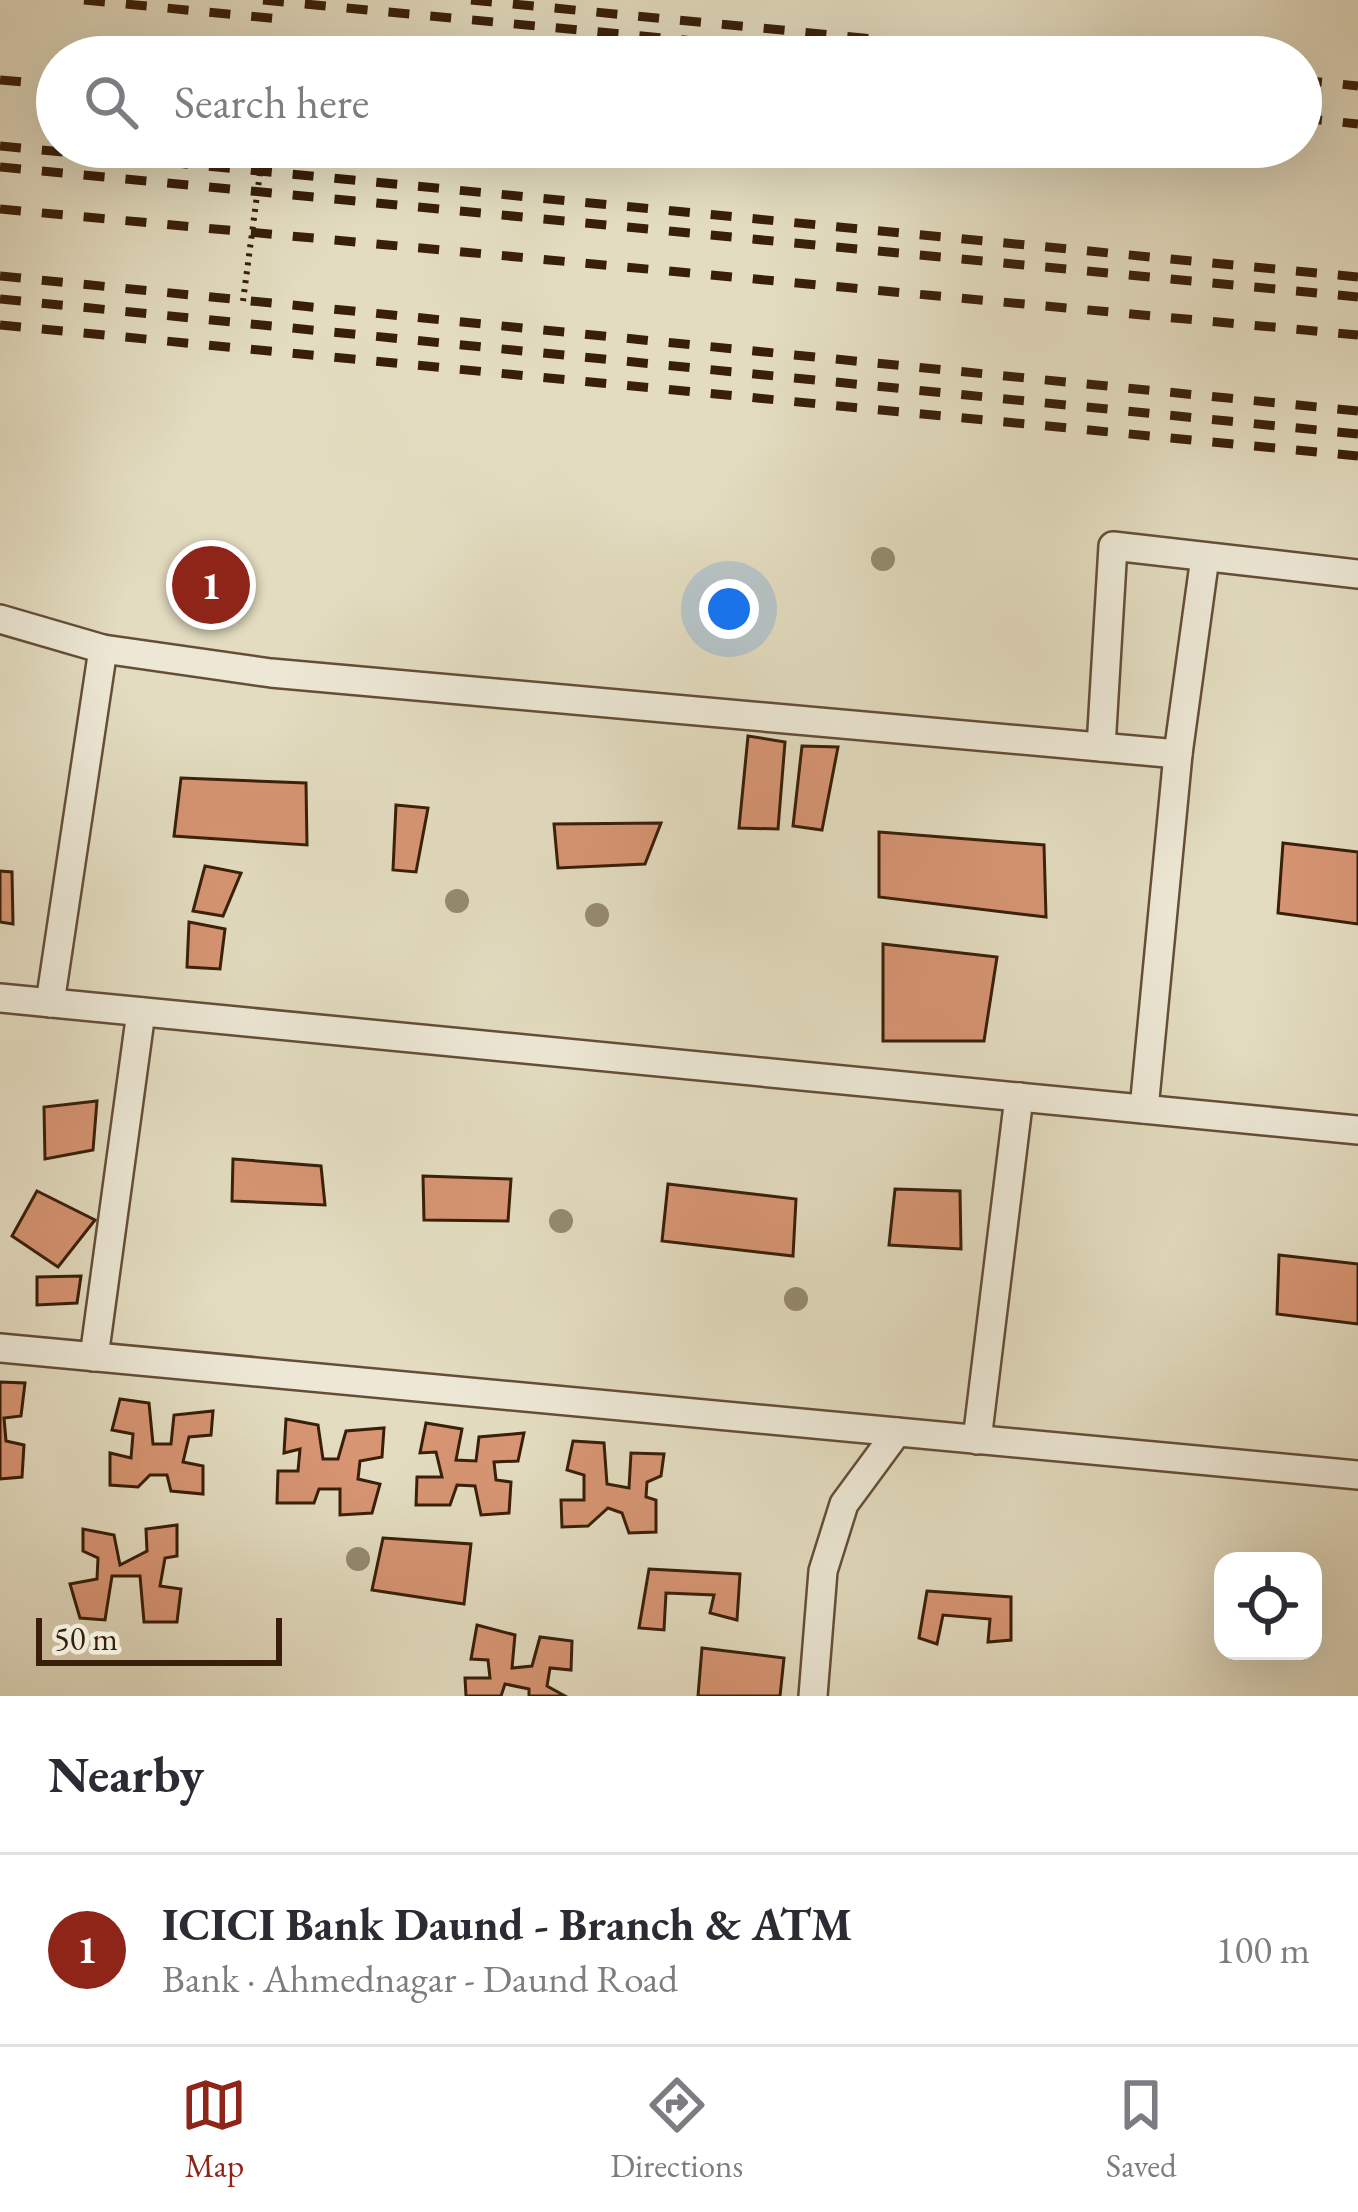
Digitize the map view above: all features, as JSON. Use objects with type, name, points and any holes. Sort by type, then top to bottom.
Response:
[{"type":"street","points":[[1100,747],[1112,547],[1358,574]]},
{"type":"street","points":[[1144,1109],[1178,754],[1205,557]]},
{"type":"street","points":[[0,619],[103,649],[271,673],[1178,754]]},
{"type":"street","points":[[50,1003],[103,649]]},
{"type":"street","points":[[0,998],[1358,1130]]},
{"type":"street","points":[[94,1357],[141,1012]]},
{"type":"street","points":[[977,1440],[1019,1097]]},
{"type":"street","points":[[0,1348],[1358,1475]]},
{"type":"street","points":[[813,1696],[823,1571],[844,1504],[898,1432]]},
{"type":"path","points":[[243,301],[261,168]]},
{"type":"building","points":[[748,736],[785,742],[778,829],[739,828]]},
{"type":"building","points":[[802,746],[838,747],[822,830],[793,826]]},
{"type":"building","points":[[181,778],[306,783],[307,845],[174,836]]},
{"type":"building","points":[[396,805],[428,808],[416,872],[393,870]]},
{"type":"building","points":[[661,823],[645,864],[558,868],[554,824]]},
{"type":"building","points":[[879,832],[1044,845],[1046,917],[879,897]]},
{"type":"building","points":[[1283,843],[1358,852],[1358,924],[1278,913]]},
{"type":"building","points":[[205,866],[241,873],[223,916],[193,911]]},
{"type":"building","points":[[0,871],[12,872],[13,924],[0,922]]},
{"type":"building","points":[[189,922],[225,929],[220,969],[187,967]]},
{"type":"building","points":[[883,944],[997,957],[984,1041],[883,1041]]},
{"type":"building","points":[[97,1101],[93,1150],[45,1159],[44,1107]]},
{"type":"building","points":[[233,1159],[321,1166],[325,1205],[232,1201]]},
{"type":"building","points":[[423,1176],[511,1179],[508,1221],[424,1220]]},
{"type":"building","points":[[668,1184],[796,1199],[793,1256],[662,1241]]},
{"type":"building","points":[[895,1189],[960,1191],[961,1249],[889,1245]]},
{"type":"building","points":[[37,1191],[95,1220],[58,1267],[12,1236]]},
{"type":"building","points":[[1279,1255],[1358,1264],[1358,1324],[1277,1314]]},
{"type":"building","points":[[81,1276],[77,1303],[37,1305],[37,1277]]},
{"type":"building","points":[[0,1382],[25,1383],[21,1416],[4,1418],[6,1441],[24,1445],[22,1477],[0,1479]]},
{"type":"building","points":[[120,1399],[149,1403],[153,1444],[171,1444],[174,1415],[213,1411],[211,1435],[189,1437],[183,1462],[203,1466],[203,1494],[171,1491],[167,1475],[150,1475],[138,1487],[110,1485],[110,1453],[131,1458],[133,1434],[112,1430]]},
{"type":"building","points":[[286,1419],[318,1425],[323,1459],[338,1459],[346,1431],[384,1428],[382,1457],[360,1461],[358,1479],[380,1484],[372,1513],[340,1515],[340,1489],[319,1489],[314,1503],[277,1503],[278,1471],[298,1471],[300,1449],[284,1453]]},
{"type":"building","points":[[426,1423],[462,1429],[456,1460],[476,1461],[479,1437],[524,1433],[518,1461],[494,1462],[496,1480],[511,1482],[509,1513],[481,1515],[475,1486],[457,1485],[450,1505],[416,1505],[417,1477],[442,1477],[436,1452],[420,1453]]},
{"type":"building","points":[[573,1441],[604,1443],[607,1484],[629,1488],[631,1453],[664,1454],[661,1476],[647,1482],[646,1497],[656,1500],[656,1532],[629,1533],[622,1513],[608,1508],[588,1526],[562,1527],[561,1500],[584,1500],[584,1475],[567,1470]]},
{"type":"building","points":[[177,1525],[177,1556],[165,1558],[160,1586],[181,1589],[177,1622],[144,1622],[140,1576],[112,1576],[105,1620],[80,1618],[70,1584],[97,1579],[98,1558],[83,1551],[83,1529],[114,1535],[120,1565],[147,1551],[146,1529]]},
{"type":"building","points":[[383,1538],[471,1544],[464,1604],[372,1590]]},
{"type":"building","points":[[649,1569],[740,1574],[737,1620],[710,1613],[714,1595],[666,1593],[664,1630],[639,1628]]},
{"type":"building","points":[[927,1591],[1011,1597],[1011,1640],[988,1642],[990,1619],[943,1615],[937,1644],[919,1638]]},
{"type":"building","points":[[477,1625],[515,1635],[512,1668],[532,1666],[540,1637],[572,1641],[571,1670],[550,1668],[547,1686],[565,1696],[529,1696],[529,1689],[505,1684],[501,1696],[466,1696],[465,1678],[490,1678],[488,1660],[471,1659]]},
{"type":"building","points":[[702,1648],[784,1658],[780,1696],[698,1696]]},
{"type":"railway","points":[[84,0],[290,20]]},
{"type":"railway","points":[[263,0],[641,36]]},
{"type":"railway","points":[[471,0],[843,36]]},
{"type":"railway","points":[[0,80],[36,83]]},
{"type":"railway","points":[[1322,82],[1358,86]]},
{"type":"railway","points":[[1322,120],[1358,124]]},
{"type":"railway","points":[[0,146],[36,149]]},
{"type":"railway","points":[[0,167],[1358,297]]},
{"type":"railway","points":[[228,168],[1358,277]]},
{"type":"railway","points":[[0,209],[1358,335]]},
{"type":"railway","points":[[0,276],[1358,411]]},
{"type":"railway","points":[[0,299],[1358,434]]},
{"type":"railway","points":[[0,325],[1358,456]]},
{"type":"place","name":"ICICI Bank Daund - Branch & ATM","points":[[211,585]]}]
